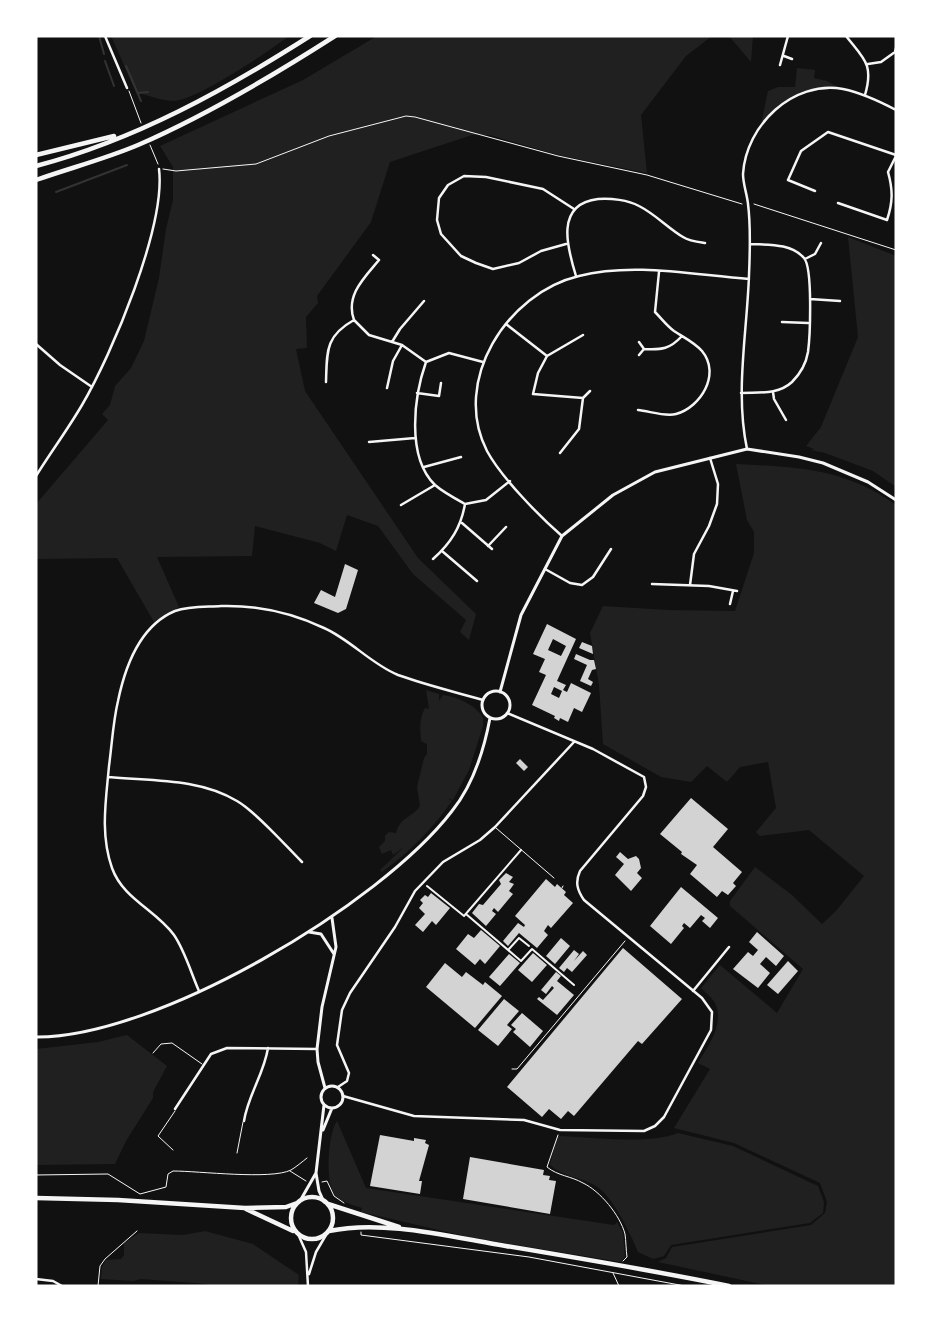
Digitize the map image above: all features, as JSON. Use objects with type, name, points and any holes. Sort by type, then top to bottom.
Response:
[{"type":"highway","points":[[36,166],[91,148],[173,114],[224,90],[310,36]]},
{"type":"highway","points":[[36,180],[135,146],[182,124],[278,73],[335,36]]},
{"type":"highway","points":[[36,155],[132,131]]},
{"type":"highway","points":[[36,1198],[118,1200],[245,1208],[286,1207],[315,1197],[326,1203],[403,1229]]},
{"type":"highway","points":[[296,1233],[291,1220],[291,1214],[298,1202]]},
{"type":"highway","points":[[326,1203],[333,1215],[327,1233]]},
{"type":"highway","points":[[245,1208],[310,1240],[348,1227],[403,1229],[622,1265],[729,1286]]},
{"type":"street","points":[[105,36],[127,88]]},
{"type":"street","points":[[780,65],[788,36]]},
{"type":"street","points":[[846,36],[868,64],[868,84],[865,95]]},
{"type":"street","points":[[868,64],[881,62],[895,52],[896,48]]},
{"type":"street","points":[[783,56],[792,59]]},
{"type":"street","points":[[747,449],[741,393],[750,244],[748,203],[743,173],[756,129],[782,104],[799,93],[810,90],[842,89],[865,95],[896,110]]},
{"type":"street","points":[[815,191],[788,180],[801,151],[828,132],[896,155],[888,172],[893,190],[893,203],[887,220],[838,203]]},
{"type":"street","points":[[36,476],[92,387],[126,308],[152,235],[158,212],[161,183],[159,169]]},
{"type":"street","points":[[566,244],[541,251],[519,263],[493,269],[476,263],[461,256],[441,234],[437,220],[438,198],[448,185],[464,176],[486,177],[543,189],[574,209]]},
{"type":"street","points":[[576,276],[566,244],[568,226],[574,209],[587,201],[604,199],[623,201],[639,206],[685,238],[705,243]]},
{"type":"street","points":[[805,259],[815,254],[821,243]]},
{"type":"street","points":[[741,393],[781,390],[801,373],[808,353],[810,299],[809,272],[805,259],[794,250],[782,246],[750,244]]},
{"type":"street","points":[[373,255],[379,260],[356,290],[352,304],[354,320],[369,335],[402,345],[426,362]]},
{"type":"street","points":[[562,536],[510,481],[486,450],[478,424],[476,396],[483,362],[493,340],[505,324],[522,307],[542,292],[576,276],[616,270],[749,279]]},
{"type":"street","points":[[638,410],[674,414],[697,403],[705,391],[709,378],[708,364],[703,352],[672,330],[655,312],[658,272]]},
{"type":"street","points":[[810,299],[840,301]]},
{"type":"street","points":[[392,342],[400,329],[424,301]]},
{"type":"street","points":[[326,382],[329,343],[336,332],[354,320]]},
{"type":"street","points":[[782,322],[808,323]]},
{"type":"street","points":[[505,324],[547,356]]},
{"type":"street","points":[[583,335],[547,356],[538,373],[533,394],[583,398]]},
{"type":"street","points":[[644,349],[664,350],[674,345],[682,336]]},
{"type":"street","points":[[639,342],[644,349]]},
{"type":"street","points":[[36,344],[60,365],[92,387]]},
{"type":"street","points":[[387,388],[393,361],[402,345]]},
{"type":"street","points":[[639,355],[644,349]]},
{"type":"street","points":[[426,362],[449,353],[483,362]]},
{"type":"street","points":[[426,362],[417,393],[415,438],[424,466],[435,484],[465,504],[486,500],[510,481]]},
{"type":"street","points":[[417,393],[439,396],[441,383]]},
{"type":"street","points":[[560,453],[579,429],[583,398],[590,391]]},
{"type":"street","points":[[773,392],[774,399],[786,420]]},
{"type":"street","points":[[369,442],[415,438]]},
{"type":"street","points":[[500,692],[521,616],[562,536],[613,495],[655,472],[747,449],[799,457],[823,463],[868,482],[896,500]]},
{"type":"street","points":[[424,466],[461,457]]},
{"type":"street","points":[[690,585],[694,554],[709,526],[717,504],[718,484],[710,457]]},
{"type":"street","points":[[401,505],[435,484]]},
{"type":"street","points":[[433,559],[442,552],[462,523],[465,504]]},
{"type":"street","points":[[462,523],[492,549]]},
{"type":"street","points":[[488,546],[506,527]]},
{"type":"street","points":[[544,568],[570,583],[582,585],[598,571],[612,548]]},
{"type":"street","points":[[442,552],[478,582]]},
{"type":"street","points":[[652,584],[690,585],[735,591],[730,604]]},
{"type":"street","points":[[199,991],[173,933],[123,890],[112,869],[104,819],[114,716],[124,672],[131,656],[151,628],[166,616],[181,610],[247,606],[277,610],[325,628],[348,640],[373,661],[398,674],[483,700]]},
{"type":"street","points":[[36,1037],[58,1037],[102,1027],[199,991],[248,966],[332,918],[419,848],[454,810],[477,766],[485,744],[490,718],[482,708],[483,700],[492,692],[500,692],[509,701],[507,713],[499,718],[490,718]]},
{"type":"street","points":[[338,1087],[343,1096],[414,1116],[524,1120],[560,1130],[644,1132],[659,1122],[711,1030],[712,1012],[707,1003],[584,900],[577,889],[576,882],[580,871],[643,796],[646,787],[644,777],[574,741],[507,713]]},
{"type":"street","points":[[325,1088],[338,1087],[347,1081],[349,1073],[338,1051],[337,1038],[342,1010],[350,992],[395,928],[418,886],[443,862],[480,840],[495,827],[574,741]]},
{"type":"street","points":[[108,777],[198,785],[217,790],[239,802],[302,862]]},
{"type":"street","points":[[466,914],[521,850]]},
{"type":"street","points":[[427,886],[464,916],[466,914],[521,961],[532,949],[574,985]]},
{"type":"street","points":[[326,1203],[316,1173],[324,1105],[321,1099],[325,1088],[317,1050],[322,1007],[335,956],[336,947],[332,918]]},
{"type":"street","points":[[308,932],[321,934],[328,942],[335,956]]},
{"type":"street","points":[[509,950],[519,938],[529,946]]},
{"type":"street","points":[[693,991],[729,947]]},
{"type":"street","points":[[175,1109],[202,1064],[211,1054],[227,1048],[317,1050]]},
{"type":"street","points":[[244,1121],[246,1107],[266,1064],[268,1048]]},
{"type":"street","points":[[324,1105],[332,1108],[339,1105],[343,1096]]},
{"type":"street","points":[[322,1133],[332,1108]]},
{"type":"street","points":[[298,1202],[316,1173]]},
{"type":"street","points":[[296,1233],[306,1252],[308,1286]]},
{"type":"street","points":[[308,1278],[316,1252],[327,1233]]},
{"type":"street","points":[[36,1279],[53,1281],[62,1286]]},
{"type":"lane","points":[[495,827],[554,878]]},
{"type":"lane","points":[[153,1053],[161,1044],[172,1042],[202,1064]]},
{"type":"lane","points":[[173,1150],[158,1136],[175,1109]]},
{"type":"lane","points":[[237,1153],[244,1121]]},
{"type":"path","points":[[159,169],[176,171],[256,164],[329,136],[406,116],[416,116],[558,156],[648,175],[720,198],[768,207],[896,250]]},
{"type":"path","points":[[512,1069],[517,1069],[625,941]]},
{"type":"path","points":[[560,1130],[547,1167],[556,1174],[583,1182],[597,1192],[608,1205],[619,1220],[625,1236],[627,1258],[623,1260]]},
{"type":"path","points":[[36,1175],[108,1174],[140,1194],[166,1187],[168,1174],[173,1171],[256,1174],[290,1171],[307,1158]]},
{"type":"path","points":[[290,1171],[310,1182]]},
{"type":"path","points":[[318,1183],[327,1181],[334,1196],[351,1206]]},
{"type":"path","points":[[362,1228],[361,1235],[529,1257],[685,1286]]},
{"type":"path","points":[[98,1286],[100,1266],[104,1259],[137,1231]]},
{"type":"path","points":[[612,1272],[618,1286]]},
{"type":"shaded area","points":[[111,36],[289,36],[215,84],[185,99],[174,101],[136,92]]},
{"type":"shaded area","points":[[377,36],[712,36],[686,56],[641,115],[647,173],[558,155],[490,135],[472,135],[390,162],[371,222],[317,296],[318,303],[306,317],[307,348],[296,349],[305,391],[418,558],[476,614],[469,640],[460,632],[466,620],[413,574],[378,526],[347,515],[336,551],[320,543],[255,526],[252,556],[157,557],[179,607],[154,622],[117,558],[36,559],[36,504],[108,420],[102,414],[110,405],[115,386],[131,368],[144,341],[159,278],[166,229],[173,200],[173,167],[160,146],[303,80]]},
{"type":"shaded area","points":[[729,36],[753,36],[751,62]]},
{"type":"shaded area","points":[[797,68],[815,70],[814,78],[827,81],[839,88],[813,91],[796,97],[761,124],[768,91],[778,87],[795,87]]},
{"type":"shaded area","points":[[848,237],[896,256],[896,487],[873,471],[825,453],[811,450],[814,449],[806,446],[821,427],[858,337]]},
{"type":"shaded area","points":[[736,464],[779,466],[839,477],[858,483],[896,505],[896,1286],[770,1286],[658,1262],[666,1258],[672,1247],[811,1225],[825,1213],[827,1202],[820,1183],[734,1143],[674,1128],[710,1069],[698,1063],[717,1027],[718,1011],[714,1001],[701,988],[720,965],[777,1013],[803,969],[730,906],[730,901],[755,867],[792,895],[822,924],[836,911],[864,876],[809,830],[760,836],[756,832],[776,808],[768,762],[740,767],[727,782],[707,766],[691,782],[661,777],[603,744],[599,685],[590,633],[603,606],[668,610],[735,611],[754,553],[754,532],[747,520]]},
{"type":"shaded area","points":[[426,690],[439,694],[439,701],[443,695],[460,700],[476,709],[483,718],[483,726],[469,770],[453,800],[448,798],[452,801],[429,830],[382,872],[380,870],[404,847],[393,855],[391,850],[382,854],[379,847],[385,841],[385,836],[389,832],[396,833],[400,824],[420,806],[417,787],[424,758],[427,754],[427,744],[421,741],[420,728],[423,712],[425,708],[429,709]]},
{"type":"shaded area","points":[[127,1035],[167,1066],[153,1092],[153,1098],[126,1141],[115,1164],[36,1165],[36,1049],[98,1042]]},
{"type":"shaded area","points":[[337,1121],[366,1188],[614,1225],[617,1222],[623,1233],[625,1257],[621,1262],[469,1237],[361,1212],[362,1208],[340,1199],[334,1194],[331,1187],[329,1179],[330,1146],[331,1136]]},
{"type":"shaded area","points":[[678,1133],[733,1146],[818,1186],[824,1202],[823,1213],[810,1223],[671,1245],[664,1256],[653,1259],[638,1252],[620,1216],[602,1191],[590,1183],[561,1172],[550,1165],[557,1136],[602,1139],[651,1139]]},
{"type":"shaded area","points":[[205,1231],[253,1244],[299,1275],[298,1286],[207,1286],[207,1284],[141,1279],[133,1281],[101,1279],[102,1267],[106,1260],[121,1259],[124,1255],[124,1243],[139,1233],[183,1235]]},
{"type":"building","points":[[345,564],[358,570],[346,609],[338,613],[314,603],[321,590],[335,597]]},
{"type":"building","points":[[547,624],[576,639],[557,681],[566,685],[563,690],[567,692],[571,683],[591,693],[582,712],[574,708],[568,722],[560,718],[559,721],[554,718],[555,716],[532,705],[546,675],[539,672],[545,659],[533,654]],"holes":[[[553,639],[566,646],[561,656],[548,650]],[[554,687],[562,691],[559,698],[551,694]]]},
{"type":"building","points":[[582,642],[592,646],[593,654],[579,648]]},
{"type":"building","points":[[576,654],[594,660],[596,669],[592,670],[588,679],[593,682],[591,686],[580,681],[587,665],[574,659]]},
{"type":"building","points":[[520,759],[528,767],[524,771],[516,763]]},
{"type":"building","points":[[691,798],[728,829],[713,847],[742,872],[733,883],[736,886],[728,895],[722,891],[717,897],[690,874],[697,865],[681,854],[682,852],[660,834]]},
{"type":"building","points":[[620,852],[628,859],[636,856],[639,859],[641,868],[637,873],[642,878],[631,891],[615,875],[624,864],[616,857]]},
{"type":"building","points":[[506,873],[513,877],[509,882],[514,884],[509,891],[513,894],[498,912],[494,908],[492,911],[496,914],[486,926],[472,913],[479,904],[483,905],[501,884],[499,880]]},
{"type":"building","points":[[546,879],[555,887],[557,884],[566,892],[564,895],[573,903],[551,928],[548,925],[544,931],[548,935],[537,948],[519,933],[508,946],[503,941],[518,923],[524,927],[525,925],[515,916]]},
{"type":"building","points":[[681,887],[718,918],[710,928],[702,921],[705,918],[701,915],[690,928],[684,923],[682,926],[684,928],[671,944],[650,926]]},
{"type":"building","points":[[431,893],[450,908],[436,925],[432,921],[423,932],[415,925],[425,914],[419,908],[423,903],[420,900],[425,895],[428,897]]},
{"type":"building","points":[[481,930],[500,946],[485,964],[480,959],[475,965],[456,949],[468,934],[474,938]]},
{"type":"building","points":[[757,932],[784,956],[776,966],[766,957],[760,964],[770,973],[758,988],[733,969],[748,952],[753,956],[758,950],[749,942]]},
{"type":"building","points":[[561,938],[570,946],[555,964],[546,956]]},
{"type":"building","points":[[623,948],[682,999],[642,1044],[638,1041],[574,1116],[568,1111],[561,1119],[549,1109],[542,1117],[507,1087]]},
{"type":"building","points":[[574,950],[579,954],[574,961],[583,951],[587,955],[572,972],[567,968],[564,972],[559,968]]},
{"type":"building","points":[[533,953],[547,965],[532,982],[518,970]]},
{"type":"building","points":[[509,954],[520,963],[500,986],[489,977]]},
{"type":"building","points":[[788,961],[798,971],[778,994],[767,985]]},
{"type":"building","points":[[445,963],[462,977],[466,972],[483,985],[485,982],[502,996],[475,1028],[426,987]]},
{"type":"building","points":[[556,972],[561,976],[557,981],[574,995],[557,1015],[537,999],[539,997],[543,1000],[554,988],[552,986],[546,994],[541,990]]},
{"type":"building","points":[[504,999],[519,1011],[507,1025],[512,1029],[498,1046],[478,1030]]},
{"type":"building","points":[[522,1013],[543,1031],[530,1047],[513,1032],[516,1029],[511,1025]]},
{"type":"building","points":[[380,1135],[414,1141],[414,1138],[426,1140],[425,1143],[429,1145],[419,1181],[422,1181],[420,1194],[370,1186]]},
{"type":"building","points":[[470,1157],[544,1170],[543,1175],[550,1176],[549,1180],[556,1181],[550,1214],[463,1199]]},
{"type":"waterway","points":[[99,36],[104,54]]},
{"type":"waterway","points":[[105,61],[114,86]]},
{"type":"waterway","points":[[126,66],[141,101]]},
{"type":"waterway","points":[[138,93],[148,92]]},
{"type":"waterway","points":[[56,192],[127,165]]}]
